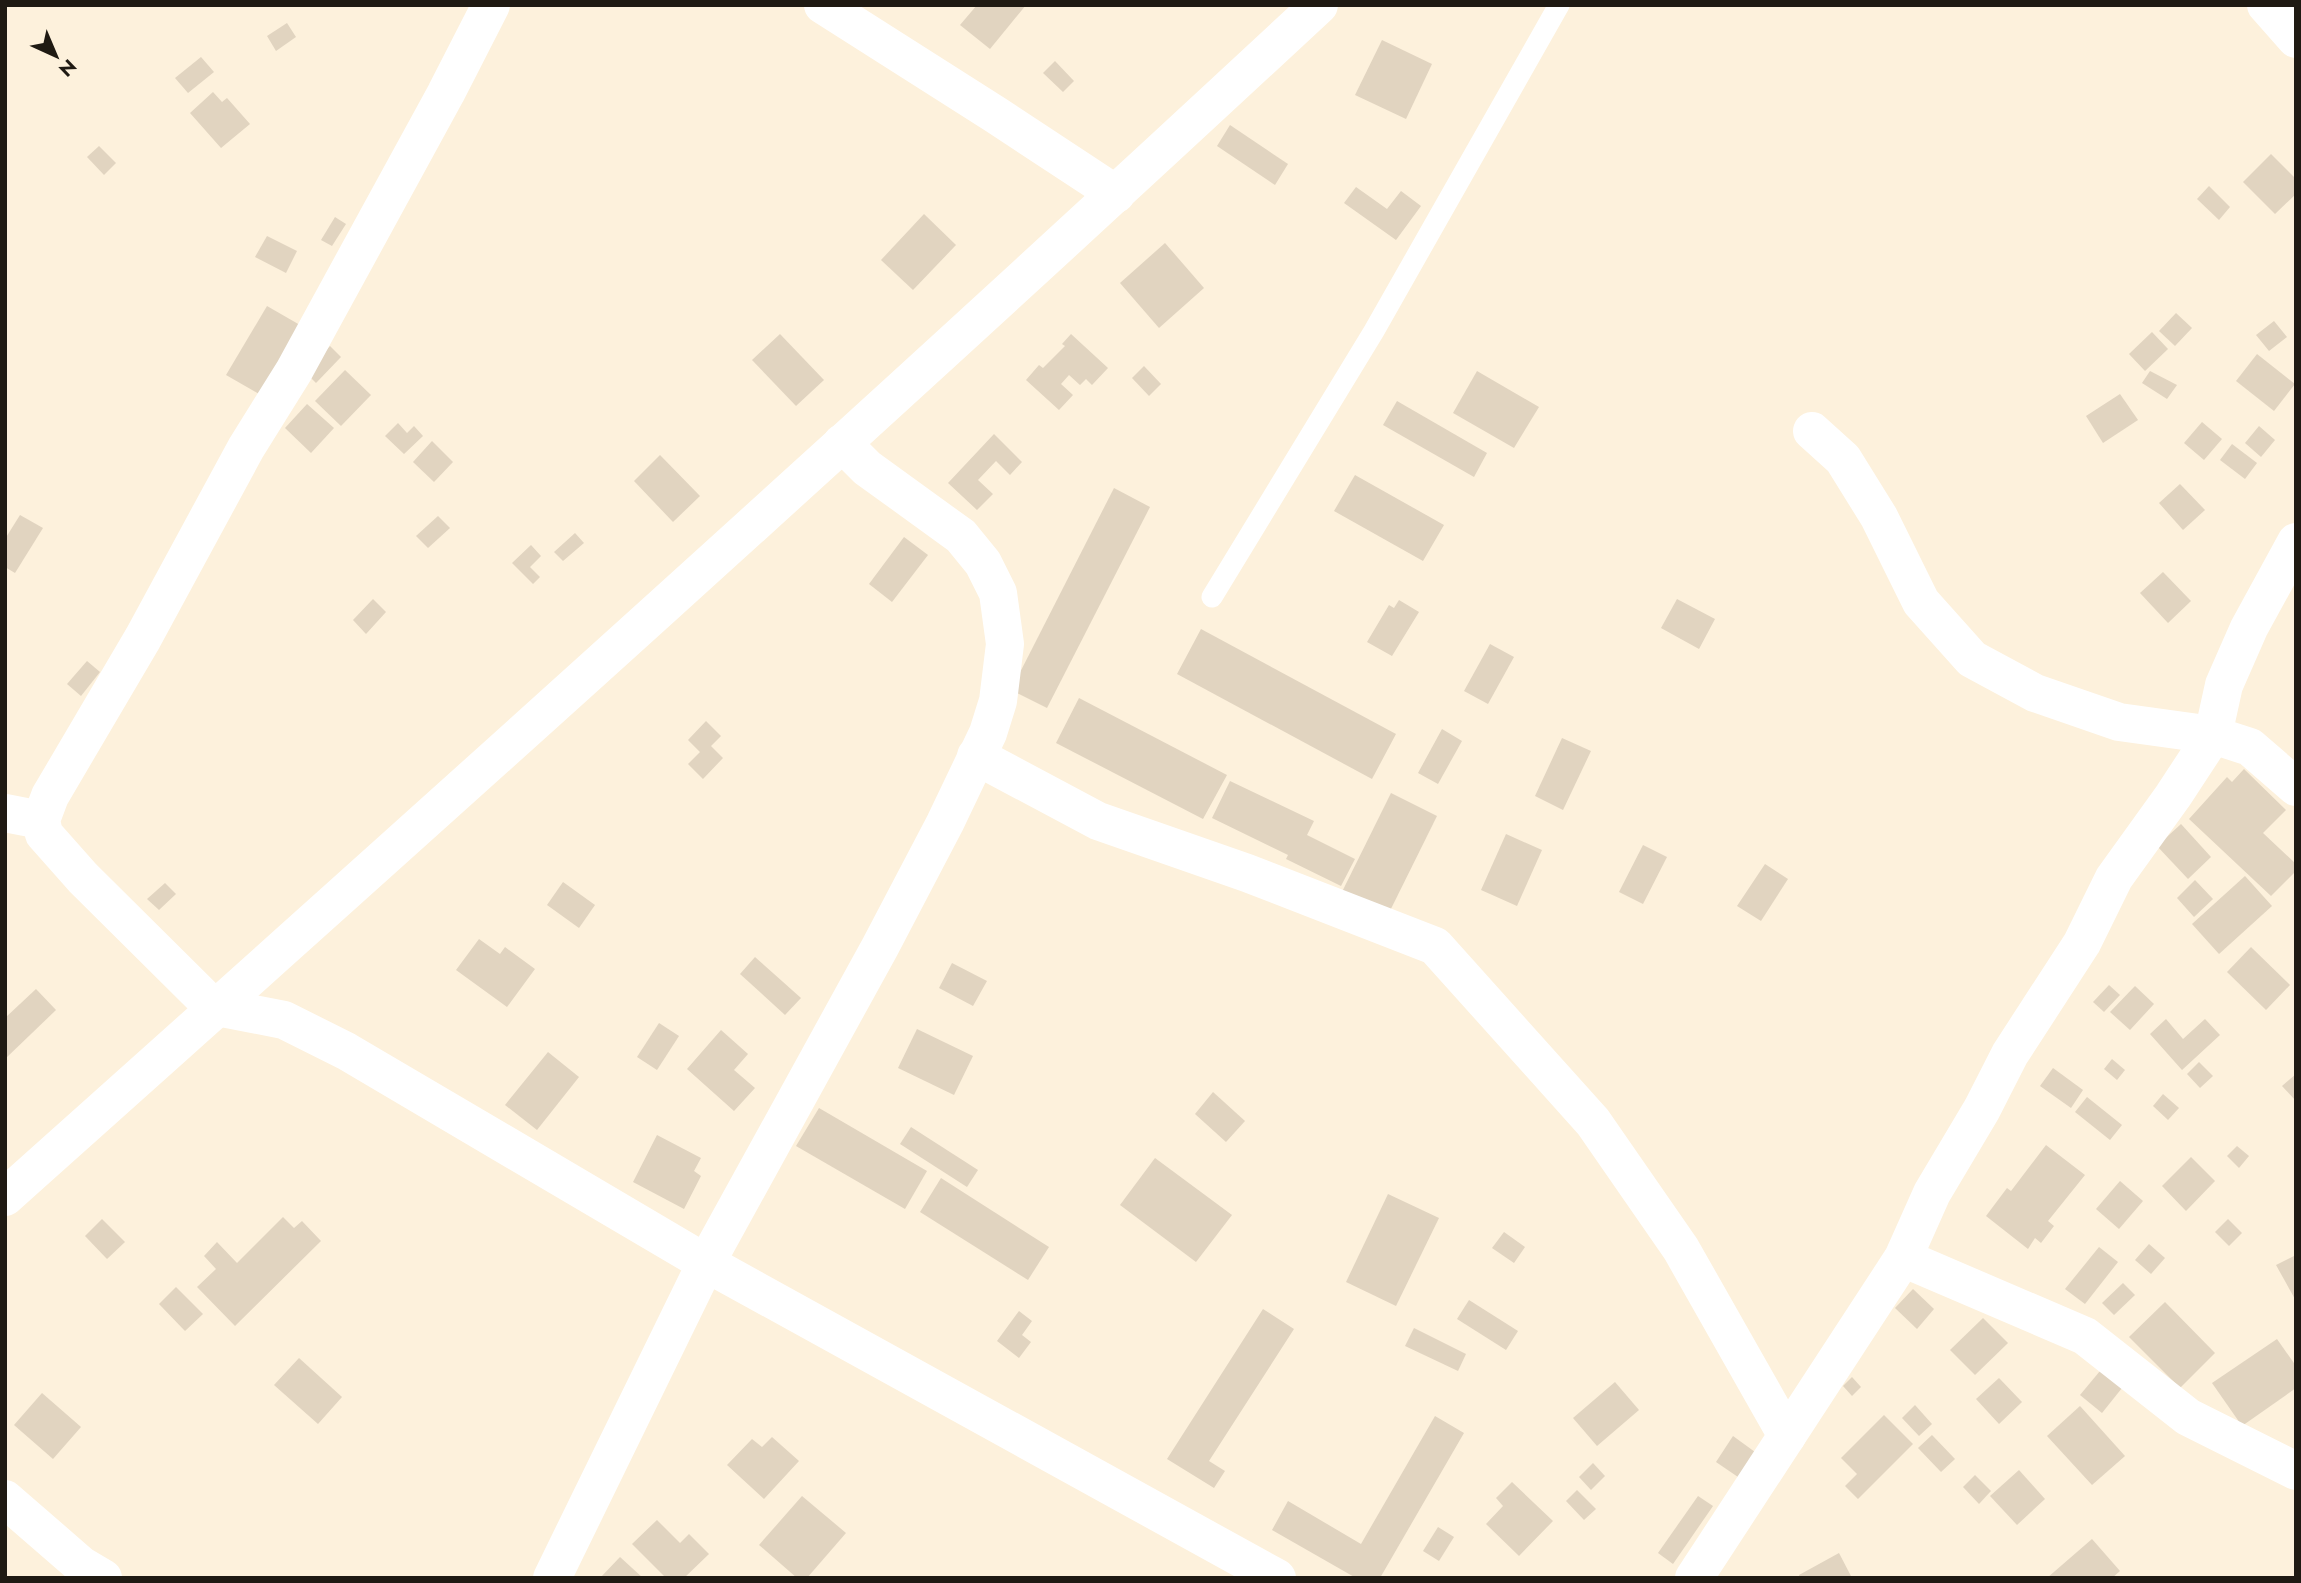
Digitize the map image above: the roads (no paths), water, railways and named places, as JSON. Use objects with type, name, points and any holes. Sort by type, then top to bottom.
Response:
[{"type":"street","points":[[491,5],[294,371],[246,449],[143,638],[50,796],[23,816],[44,834],[83,878],[212,1006],[284,1020],[346,1051],[706,1263],[1277,1578]]},
{"type":"street","points":[[823,5],[1116,194]]},
{"type":"street","points":[[5,1197],[842,443],[1319,5]]},
{"type":"street","points":[[2266,5],[2296,39]]},
{"type":"street","points":[[1812,430],[1843,459],[1880,517],[1921,602],[1972,659],[2035,693],[2119,722],[2213,735],[2250,747],[2296,787]]},
{"type":"street","points":[[552,1578],[706,1263],[945,823],[988,733],[998,701],[1005,644],[998,593],[983,563],[961,536],[867,468],[842,443]]},
{"type":"street","points":[[1694,1578],[1903,1258],[1932,1194],[1982,1109],[2010,1054],[2082,943],[2114,877],[2213,735],[2224,685],[2244,639],[2296,542]]},
{"type":"street","points":[[976,756],[1098,821],[1247,873],[1435,946],[1593,1122],[1681,1249],[1787,1436]]},
{"type":"street","points":[[1903,1258],[2085,1336],[2188,1417],[2296,1471]]},
{"type":"street","points":[[5,1499],[81,1565],[103,1578]]},
{"type":"lane","points":[[1212,597],[1374,331],[1559,5]]}]
